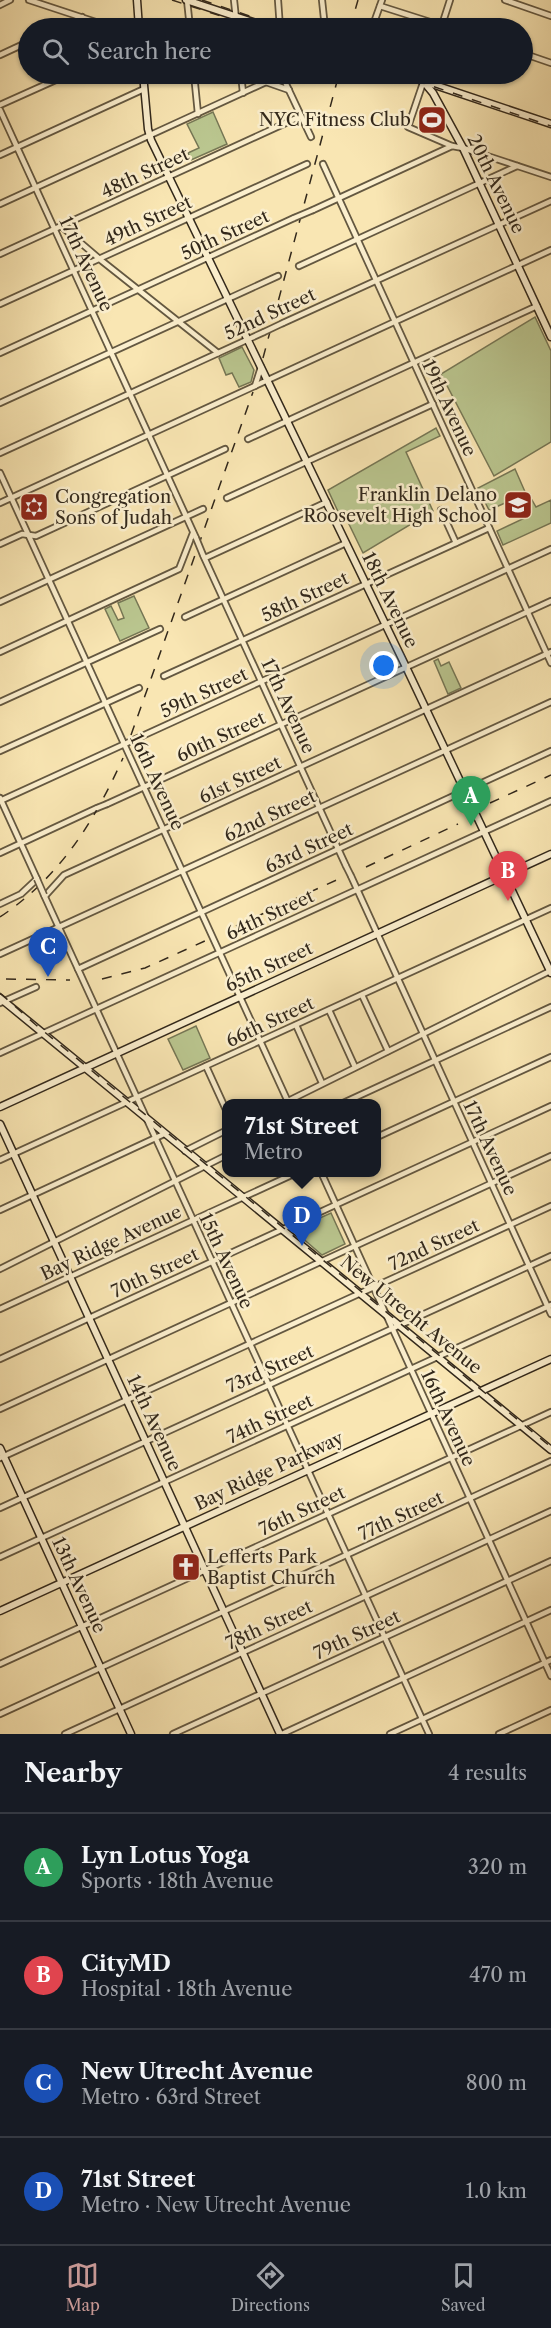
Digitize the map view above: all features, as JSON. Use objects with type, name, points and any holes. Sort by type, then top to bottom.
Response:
[{"type":"main road","points":[[137,0],[138,18]]},
{"type":"main road","points":[[187,0],[239,18]]},
{"type":"main road","name":"18th Avenue","points":[[144,84],[150,136],[505,876],[548,959],[550,972]]},
{"type":"main road","name":"20th Avenue","points":[[428,84],[481,183],[551,337]]},
{"type":"main road","points":[[443,84],[551,124]]},
{"type":"main road","name":"65th Street","points":[[0,1107],[551,854]]},
{"type":"main road","name":"New Utrecht Avenue","points":[[1,1001],[551,1450]]},
{"type":"main road","name":"14th Avenue","points":[[0,1124],[281,1734]]},
{"type":"main road","name":"Bay Ridge Parkway","points":[[0,1611],[551,1359]]},
{"type":"main road","name":"13th Avenue","points":[[0,1448],[2,1457],[131,1734]]},
{"type":"street","points":[[0,5],[10,0]]},
{"type":"street","points":[[29,0],[85,18]]},
{"type":"street","points":[[187,0],[189,18]]},
{"type":"street","points":[[234,0],[236,17]]},
{"type":"street","points":[[278,0],[279,18]]},
{"type":"street","points":[[322,0],[324,18]]},
{"type":"street","points":[[444,18],[450,0]]},
{"type":"street","points":[[505,0],[551,16]]},
{"type":"street","points":[[376,18],[381,3],[418,18]]},
{"type":"street","points":[[0,55],[18,47]]},
{"type":"street","points":[[533,57],[551,63]]},
{"type":"street","points":[[0,105],[47,84]]},
{"type":"street","points":[[195,84],[198,114]]},
{"type":"street","points":[[242,84],[243,93]]},
{"type":"street","points":[[0,204],[262,84]]},
{"type":"street","points":[[272,84],[289,90]]},
{"type":"street","points":[[287,84],[311,137]]},
{"type":"street","points":[[422,84],[408,127],[452,146],[551,177]]},
{"type":"street","points":[[0,155],[144,89]]},
{"type":"street","name":"17th Avenue","points":[[0,110],[551,1314]]},
{"type":"street","name":"48th Street","points":[[0,254],[301,116]]},
{"type":"street","name":"50th Street","points":[[0,353],[452,146]]},
{"type":"street","name":"49th Street","points":[[0,304],[307,164]]},
{"type":"street","name":"19th Avenue","points":[[323,164],[527,611],[549,653],[551,663]]},
{"type":"street","points":[[299,266],[517,166]]},
{"type":"street","name":"52nd Street","points":[[0,453],[551,201]]},
{"type":"street","points":[[61,226],[219,353]]},
{"type":"street","points":[[0,503],[551,250]]},
{"type":"street","points":[[0,403],[278,276]]},
{"type":"street","points":[[248,439],[537,306]]},
{"type":"street","points":[[255,386],[261,367]]},
{"type":"street","points":[[227,498],[433,404]]},
{"type":"street","points":[[0,544],[22,534],[36,536],[225,449]]},
{"type":"street","name":"16th Avenue","points":[[0,473],[260,1041],[284,1099]]},
{"type":"street","points":[[204,556],[327,502]]},
{"type":"street","points":[[0,602],[203,509]]},
{"type":"street","points":[[441,510],[456,543]]},
{"type":"street","name":"58th Street","points":[[164,676],[489,528]]},
{"type":"street","points":[[0,652],[179,569],[194,535]]},
{"type":"street","points":[[185,617],[346,543]]},
{"type":"street","name":"59th Street","points":[[0,800],[551,549]]},
{"type":"street","name":"60th Street","points":[[0,853],[551,601]]},
{"type":"street","points":[[0,702],[160,629]]},
{"type":"street","name":"61st Street","points":[[45,895],[64,875],[549,653]]},
{"type":"street","points":[[0,751],[139,688]]},
{"type":"street","name":"62nd Street","points":[[0,954],[551,702]]},
{"type":"street","name":"63rd Street","points":[[78,969],[551,751]]},
{"type":"street","name":"15th Avenue","points":[[0,800],[429,1734]]},
{"type":"street","name":"64th Street","points":[[0,1053],[551,801]]},
{"type":"street","points":[[0,904],[21,894],[37,879]]},
{"type":"street","name":"66th Street","points":[[0,1160],[551,908]]},
{"type":"street","points":[[293,1099],[550,972]]},
{"type":"street","points":[[1,1001],[36,987]]},
{"type":"street","points":[[362,995],[388,1051]]},
{"type":"street","points":[[352,1099],[551,1007]]},
{"type":"street","points":[[329,1010],[355,1067]]},
{"type":"street","points":[[296,1025],[322,1083]]},
{"type":"street","points":[[381,1135],[551,1057]]},
{"type":"street","points":[[206,1066],[222,1101]]},
{"type":"street","name":"70th Street","points":[[0,1359],[551,1106]]},
{"type":"street","points":[[185,1151],[222,1132]]},
{"type":"street","points":[[0,1210],[165,1134]]},
{"type":"street","points":[[0,1408],[551,1156]]},
{"type":"street","points":[[0,1269],[222,1158]]},
{"type":"street","name":"Bay Ridge Avenue","points":[[0,1309],[289,1177]]},
{"type":"street","name":"16th Avenue","points":[[323,1177],[551,1676]]},
{"type":"street","name":"72nd Street","points":[[2,1457],[551,1206]]},
{"type":"street","name":"73rd Street","points":[[0,1508],[551,1256]]},
{"type":"street","name":"74th Street","points":[[0,1557],[549,1306]]},
{"type":"street","name":"76th Street","points":[[0,1664],[551,1412]]},
{"type":"street","name":"77th Street","points":[[0,1714],[551,1461]]},
{"type":"street","name":"78th Street","points":[[65,1734],[551,1511]]},
{"type":"street","name":"79th Street","points":[[173,1734],[551,1561]]},
{"type":"street","points":[[281,1734],[551,1610]]},
{"type":"street","points":[[390,1734],[551,1660]]},
{"type":"street","points":[[499,1734],[551,1710]]},
{"type":"green space","points":[[213,112],[227,144],[191,160],[188,153],[199,148],[187,124]]},
{"type":"green space","points":[[535,317],[551,351],[551,442],[494,476],[441,374]]},
{"type":"green space","points":[[242,347],[254,370],[251,382],[239,387],[232,373],[226,375],[219,358]]},
{"type":"green space","points":[[436,428],[440,436],[406,452],[433,511],[363,553],[345,516],[341,518],[328,490]]},
{"type":"green space","points":[[515,469],[526,494],[489,510],[478,488]]},
{"type":"green space","points":[[532,500],[536,507],[551,500],[551,523],[503,545],[497,531],[529,516],[523,504]]},
{"type":"green space","points":[[134,596],[149,628],[120,641],[105,609],[111,606],[118,620],[124,618],[118,603]]},
{"type":"green space","points":[[438,659],[441,666],[449,662],[461,688],[448,694],[434,661]]},
{"type":"green space","points":[[196,1026],[210,1058],[183,1070],[168,1039]]},
{"type":"green space","points":[[331,1213],[345,1244],[322,1255],[293,1230]]},
{"type":"railway","points":[[172,0],[227,18]]},
{"type":"railway","points":[[202,0],[255,18]]},
{"type":"railway","points":[[353,18],[358,0]]},
{"type":"railway","points":[[263,358],[336,84]]},
{"type":"railway","points":[[426,84],[551,126]]},
{"type":"railway","points":[[131,735],[253,392]]},
{"type":"railway","points":[[0,917],[21,901],[58,866],[87,826],[123,758]]},
{"type":"railway","points":[[490,803],[551,775]]},
{"type":"railway","points":[[366,867],[458,824]]},
{"type":"railway","points":[[236,926],[343,877]]},
{"type":"railway","points":[[102,979],[145,968],[207,940]]},
{"type":"railway","points":[[6,979],[70,980]]},
{"type":"railway","points":[[0,993],[36,1025],[551,1447]]},
{"type":"place","name":"NYC Fitness Club","points":[[432,120]]},
{"type":"place","name":"Franklin Delano Roosevelt High School","points":[[518,505]]},
{"type":"place","name":"Congregation Sons of Judah","points":[[34,507]]},
{"type":"place","name":"Lyn Lotus Yoga","points":[[471,826]]},
{"type":"place","name":"CityMD","points":[[508,901]]},
{"type":"place","name":"New Utrecht Avenue","points":[[48,977]]},
{"type":"place","name":"71st Street","points":[[302,1246]]},
{"type":"place","name":"Lefferts Park Baptist Church","points":[[186,1567]]}]
